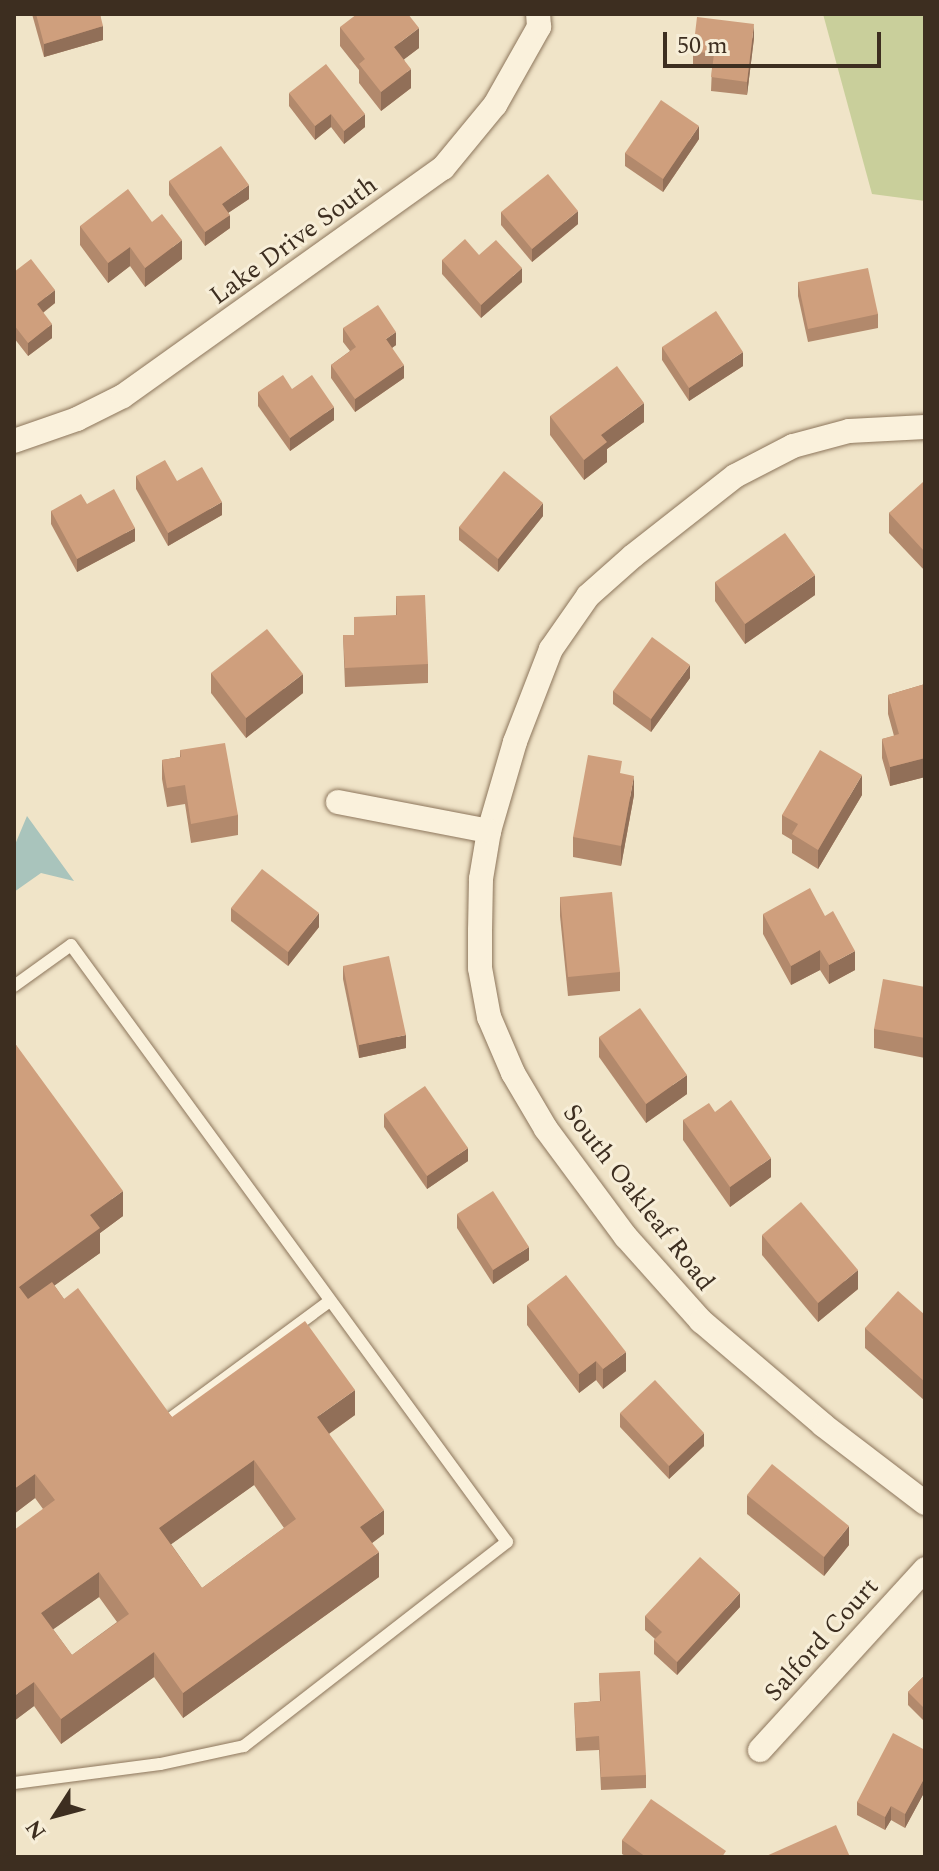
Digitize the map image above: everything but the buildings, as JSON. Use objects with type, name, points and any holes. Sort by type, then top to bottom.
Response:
[{"type":"street","name":"Lake Drive South","points":[[14,441],[77,419],[145,382],[443,168],[495,105],[539,27],[538,14]]},
{"type":"street","name":"South Oakleaf Road","points":[[925,427],[849,431],[793,446],[746,470],[644,547],[588,596],[551,649],[515,742],[489,831],[481,879],[480,968],[489,1017],[529,1104],[626,1237],[701,1321],[823,1425],[925,1503]]},
{"type":"street","points":[[338,802],[489,831]]},
{"type":"street","name":"Salford Court","points":[[760,1750],[925,1569]]},
{"type":"lane","points":[[14,986],[71,945],[507,1542],[244,1746],[160,1764],[14,1783]]},
{"type":"lane","points":[[167,1421],[330,1301]]},
{"type":"green space","points":[[823,14],[925,14],[925,201],[872,194]]},
{"type":"water","points":[[27,816],[74,881],[41,873],[14,892],[14,847]]}]
